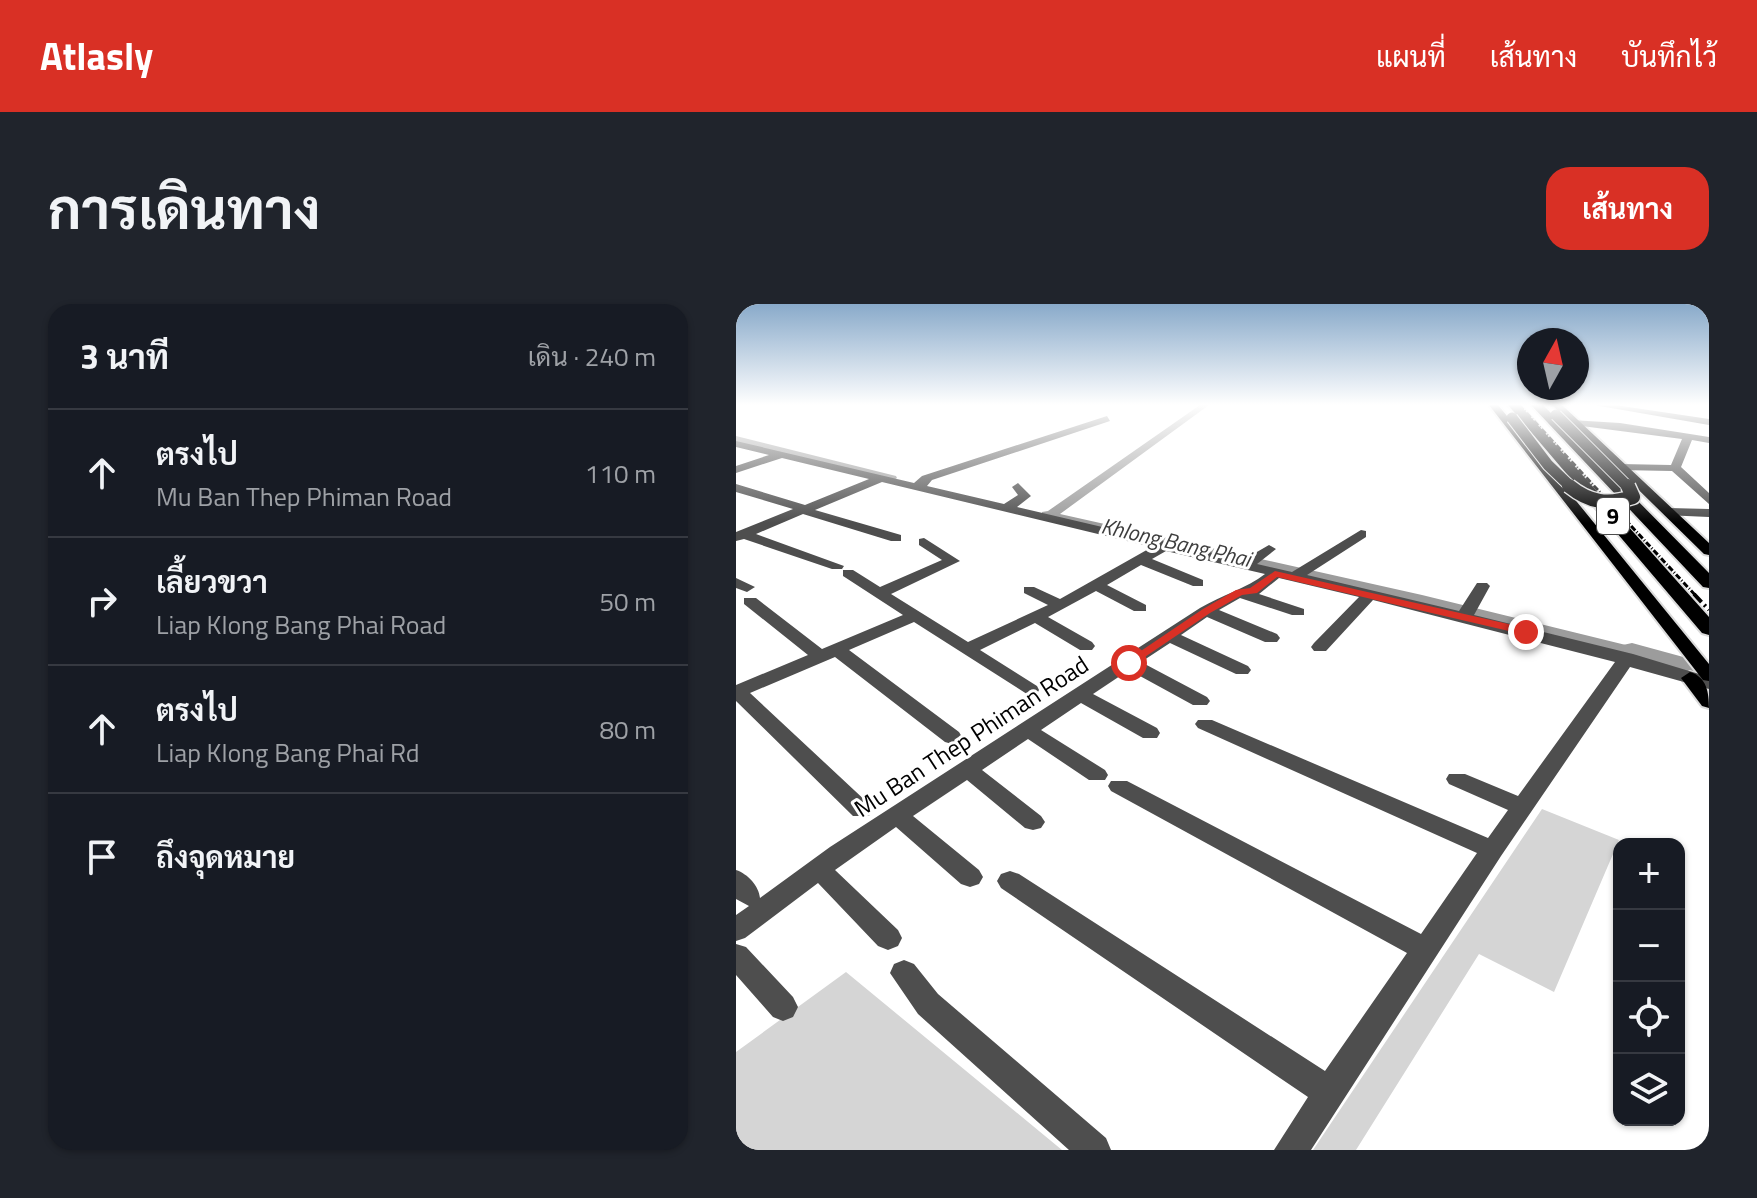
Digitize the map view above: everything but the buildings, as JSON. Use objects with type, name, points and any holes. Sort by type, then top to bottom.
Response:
[{"type":"highway","name":"9","points":[[1543,444],[1709,629]]},
{"type":"highway","name":"9","points":[[1576,444],[1709,583]]},
{"type":"highway","points":[[1654,524],[1669,512]]},
{"type":"main road","points":[[1524,444],[1674,633],[1703,679],[1709,702]]},
{"type":"main road","points":[[1537,444],[1573,493],[1606,501],[1633,497],[1628,486],[1589,444]]},
{"type":"main road","points":[[1597,444],[1709,551]]},
{"type":"street","points":[[737,444],[977,512]]},
{"type":"street","points":[[918,485],[927,482],[922,480],[924,478],[1028,444]]},
{"type":"street","points":[[1675,468],[1685,444]]},
{"type":"street","points":[[736,470],[775,457]]},
{"type":"street","points":[[736,462],[749,466]]},
{"type":"street","points":[[1620,467],[1675,468],[1709,500]]},
{"type":"street","points":[[738,536],[873,481],[918,485],[1013,501],[1166,545],[1255,561],[1275,574],[1298,574],[1369,595],[1467,611],[1703,679]]},
{"type":"street","points":[[736,488],[896,538]]},
{"type":"street","points":[[1669,512],[1709,513]]},
{"type":"street","points":[[1298,574],[1361,534]]},
{"type":"street","points":[[738,536],[842,569],[1030,690]]},
{"type":"street","points":[[879,593],[953,561],[924,542]]},
{"type":"street","points":[[968,649],[1061,605],[1166,545]]},
{"type":"street","points":[[1141,560],[1198,583]]},
{"type":"street","name":"Mu Ban Thep Phiman Road","points":[[1239,592],[1237,586],[1255,561]]},
{"type":"street","name":"Mu Ban Thep Phiman Road","points":[[736,930],[897,815],[1206,611],[1239,592],[1253,591],[1275,574]]},
{"type":"street","points":[[1097,586],[1140,608]]},
{"type":"street","points":[[1467,611],[1482,586]]},
{"type":"street","points":[[745,590],[829,654],[952,737]]},
{"type":"street","points":[[1029,590],[1061,605]]},
{"type":"street","points":[[1239,592],[1298,612]]},
{"type":"street","points":[[1320,647],[1369,595]]},
{"type":"street","points":[[1206,611],[1271,638]]},
{"type":"street","points":[[861,810],[736,692],[915,616]]},
{"type":"street","points":[[1036,617],[1086,646]]},
{"type":"street","points":[[1169,636],[1242,670]]},
{"type":"street","points":[[1291,1150],[1492,850],[1627,658]]},
{"type":"street","points":[[1129,663],[1200,701]]},
{"type":"street","points":[[1080,695],[1150,733]]},
{"type":"street","points":[[1205,724],[1492,850]]},
{"type":"street","points":[[1028,730],[1108,781],[1425,949]]},
{"type":"street","points":[[967,769],[1033,822]]},
{"type":"street","points":[[1457,779],[1522,807]]},
{"type":"street","points":[[897,815],[970,877]]},
{"type":"street","points":[[819,869],[888,938]]},
{"type":"street","points":[[1010,881],[1329,1092]]},
{"type":"street","points":[[736,956],[783,1007]]},
{"type":"street","points":[[904,973],[928,1004],[1094,1150]]},
{"type":"shaded area","points":[[1542,809],[1614,838],[1613,854],[1554,992],[1479,954],[1356,1150],[1313,1150]]},
{"type":"shaded area","points":[[846,972],[1062,1150],[736,1150],[736,1052]]},
{"type":"waterway","name":"Khlong Bang Phai","points":[[758,444],[892,478]]},
{"type":"waterway","points":[[1050,515],[1149,444]]},
{"type":"waterway","name":"Khlong Bang Phai","points":[[1046,514],[1050,515]]},
{"type":"waterway","name":"Khlong Bang Phai","points":[[1050,515],[1422,599],[1632,651]]},
{"type":"waterway","name":"Khlong Bang Phai","points":[[1632,651],[1709,672]]},
{"type":"railway","points":[[1556,444],[1696,596]]},
{"type":"railway","points":[[1694,594],[1709,610]]},
{"type":"route","points":[[1129,663],[1206,611],[1239,592],[1253,591],[1275,574],[1526,632]]}]
